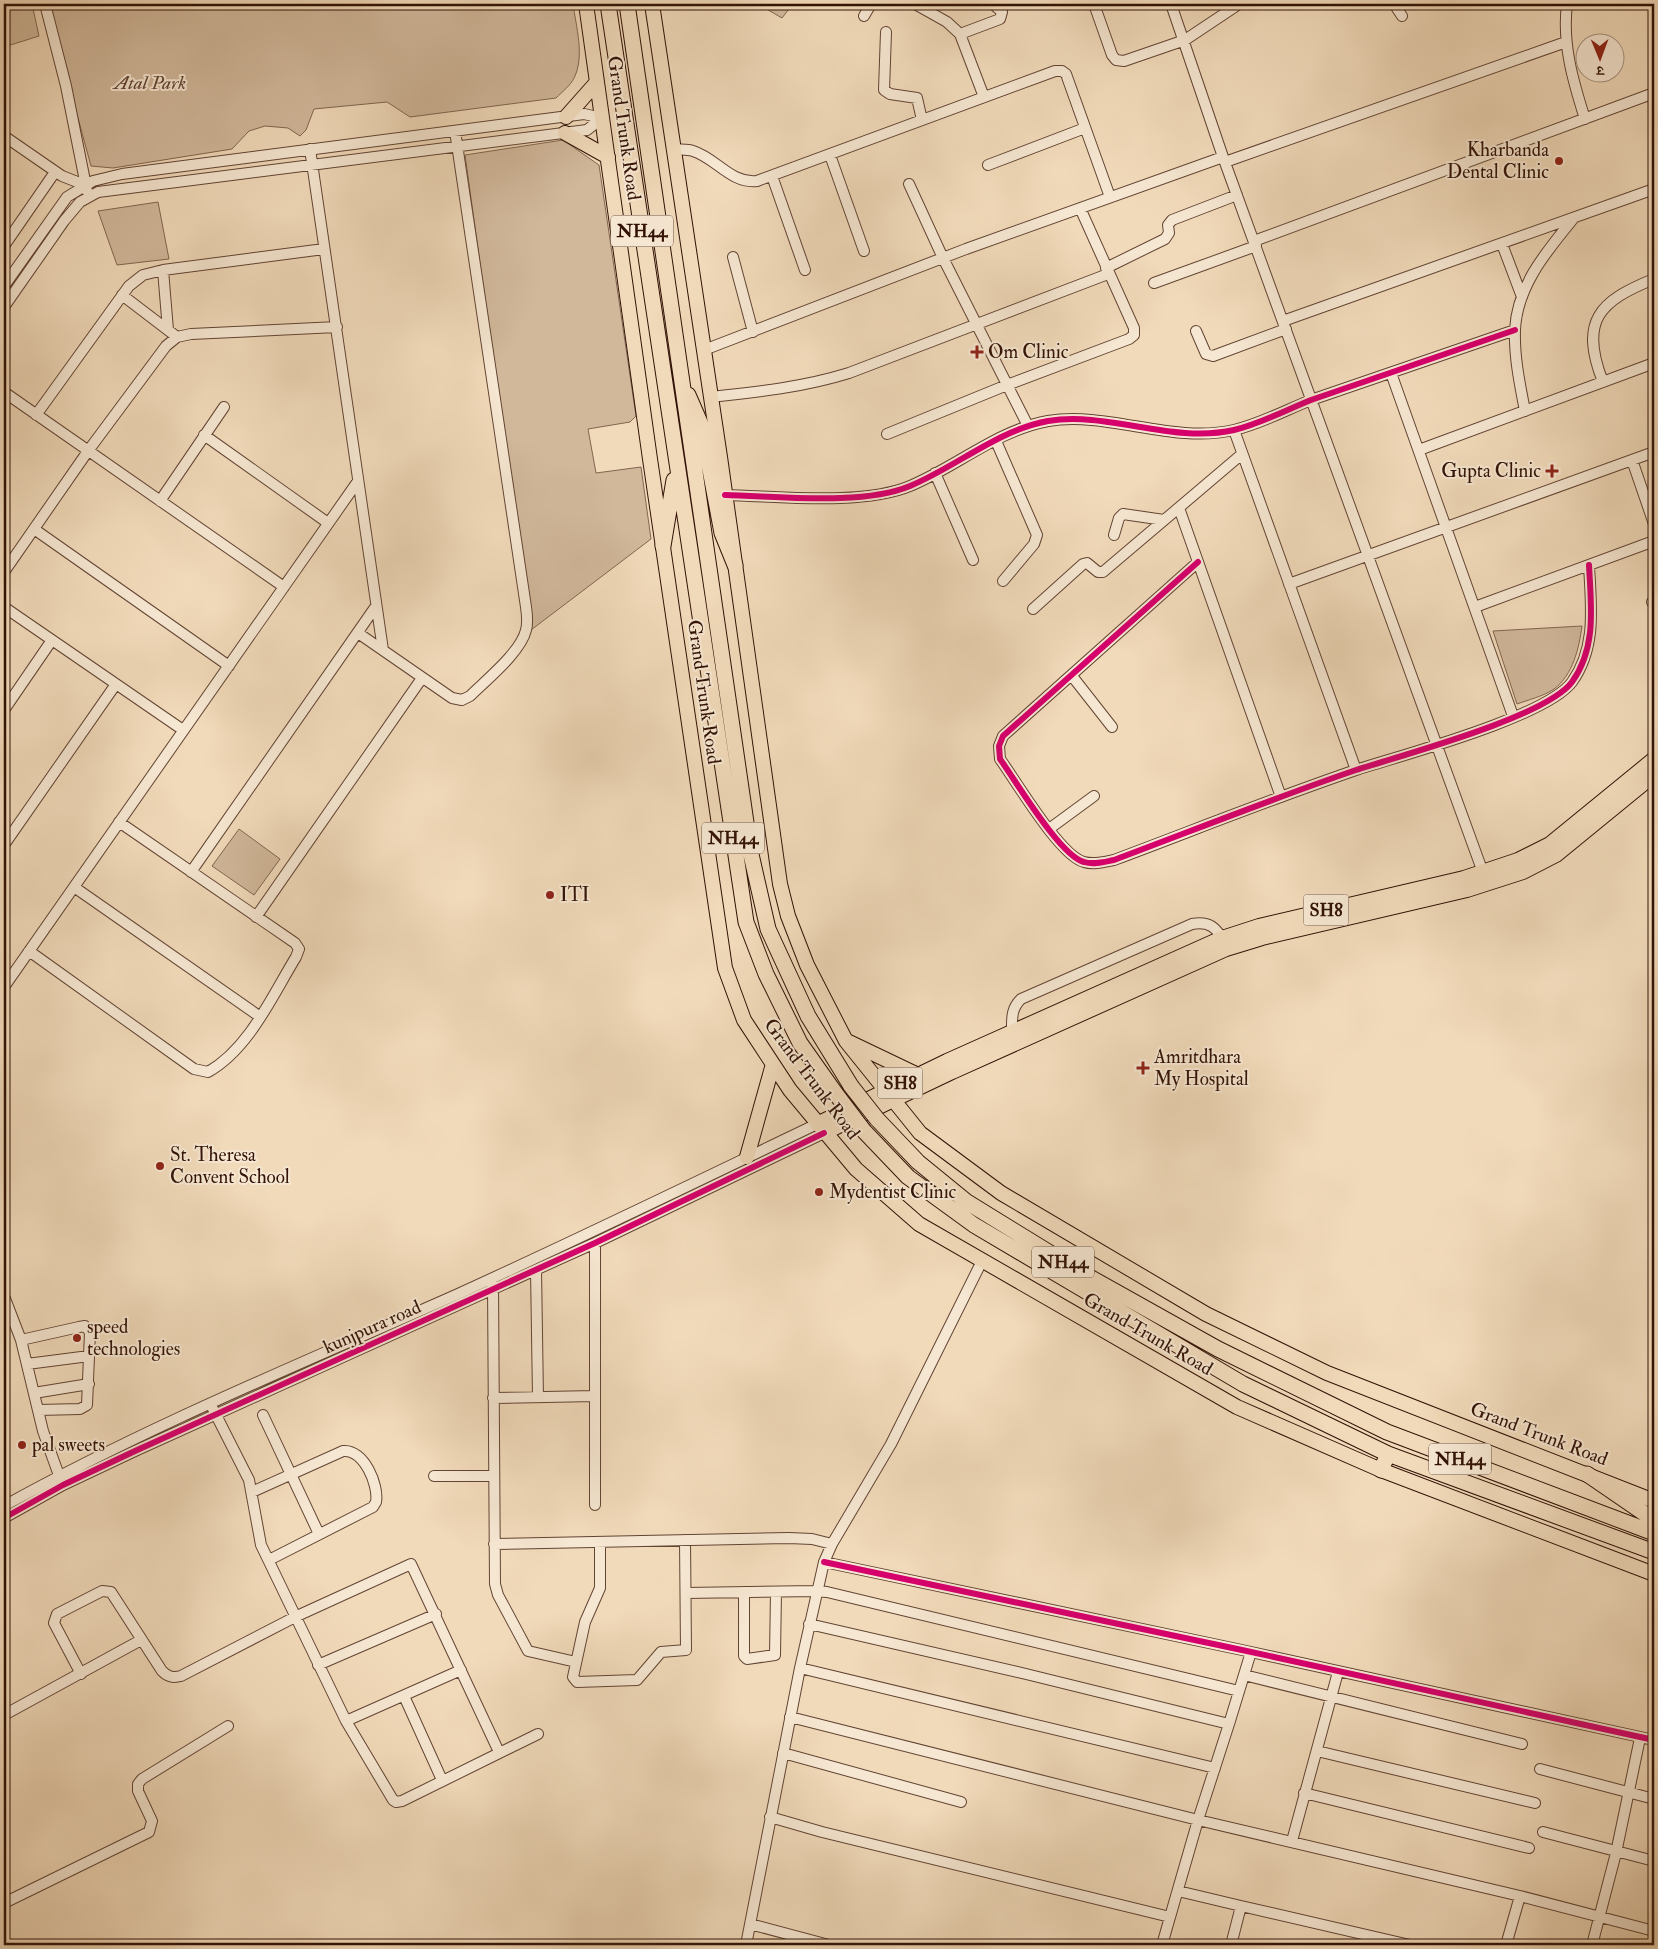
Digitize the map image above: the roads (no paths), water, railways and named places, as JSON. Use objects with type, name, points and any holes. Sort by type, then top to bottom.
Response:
[{"type":"highway","name":"NH44","points":[[608,4],[746,922],[766,974],[800,1043],[864,1131],[908,1177],[974,1224],[1201,1360],[1243,1384],[1388,1454],[1654,1552]]},
{"type":"highway","name":"NH44","points":[[627,4],[750,850],[768,929],[808,1016],[851,1086],[877,1119],[918,1162],[967,1202],[1084,1274],[1218,1349],[1387,1432],[1654,1533]]},
{"type":"highway","points":[[682,385],[694,406],[702,427],[722,533],[735,565]]},
{"type":"highway","points":[[663,546],[676,458]]},
{"type":"highway","points":[[1381,1470],[1388,1454]]},
{"type":"highway","points":[[1586,1474],[1617,1497],[1654,1520]]},
{"type":"main road","name":"Grand Trunk Road","points":[[586,4],[725,968],[744,1020],[772,1064],[820,1128],[856,1169],[919,1224],[982,1261],[1236,1407],[1381,1470],[1654,1574]]},
{"type":"main road","name":"Grand Trunk Road","points":[[652,4],[711,397],[780,884],[788,916],[806,965],[846,1040],[920,1133],[1001,1193],[1206,1314],[1327,1373],[1654,1501]]},
{"type":"main road","points":[[566,117],[597,82]]},
{"type":"main road","points":[[565,133],[608,157]]},
{"type":"main road","name":"SH8","points":[[1485,879],[1550,844],[1654,759]]},
{"type":"main road","name":"SH8","points":[[888,1095],[918,1075],[1012,1031],[1224,944],[1262,938],[1531,868],[1556,854],[1654,775]]},
{"type":"main road","name":"SH8","points":[[820,1128],[888,1095],[1224,944]]},
{"type":"main road","points":[[846,1040],[918,1075]]},
{"type":"main road","points":[[750,1162],[772,1064]]},
{"type":"street","points":[[45,4],[66,86],[89,197]]},
{"type":"street","points":[[864,16],[871,4]]},
{"type":"street","points":[[915,4],[947,22],[960,34],[984,97]]},
{"type":"street","points":[[960,34],[1000,19],[1002,12],[993,4]]},
{"type":"street","points":[[1094,4],[1112,55],[1116,60],[1124,61],[1184,40],[1239,4]]},
{"type":"street","points":[[1172,4],[1224,160],[1485,879]]},
{"type":"street","points":[[1394,4],[1402,16]]},
{"type":"street","points":[[1567,4],[1566,42],[1572,78],[1584,119]]},
{"type":"street","points":[[886,32],[884,90],[890,94],[917,98],[922,120]]},
{"type":"street","points":[[704,350],[943,258],[1110,197],[1224,160],[1566,42]]},
{"type":"street","points":[[674,149],[694,151],[738,179],[747,182],[772,176],[1055,71],[1062,71],[1066,74],[1110,197]]},
{"type":"street","points":[[1154,283],[1654,94]]},
{"type":"street","points":[[4,286],[67,197],[86,185],[122,174],[584,114],[602,118]]},
{"type":"street","points":[[4,308],[64,221],[80,202],[98,192],[587,130],[602,118]]},
{"type":"street","points":[[988,165],[1085,128]]},
{"type":"street","points":[[358,632],[452,698],[462,700],[470,696],[514,651],[522,641],[526,629],[526,607],[455,131]]},
{"type":"street","points":[[4,136],[55,172],[86,185]]},
{"type":"street","points":[[310,149],[383,650]]},
{"type":"street","points":[[830,155],[864,251]]},
{"type":"street","points":[[4,246],[55,172]]},
{"type":"street","points":[[772,176],[805,270]]},
{"type":"street","points":[[909,184],[943,258],[1028,426]]},
{"type":"street","points":[[1196,331],[1206,354],[1213,356],[1284,325],[1654,189]]},
{"type":"street","points":[[711,397],[784,389],[820,382],[849,373],[1107,271],[1165,239],[1169,233],[1168,225],[1172,220],[1237,195]]},
{"type":"street","points":[[887,434],[1007,384],[1129,339],[1134,335],[1134,328],[1080,208]]},
{"type":"street","points":[[1525,411],[1516,360],[1515,330],[1522,297],[1532,274],[1574,218]]},
{"type":"street","points":[[1502,244],[1522,297]]},
{"type":"street","points":[[36,415],[128,286],[143,275],[163,270],[324,249]]},
{"type":"street","points":[[734,257],[753,332]]},
{"type":"street","points":[[163,270],[168,330]]},
{"type":"street","points":[[1603,382],[1595,362],[1593,331],[1604,306],[1625,291],[1654,279]]},
{"type":"street","points":[[122,295],[178,337]]},
{"type":"street","points":[[4,572],[88,451],[166,346],[178,337],[192,334],[336,327]]},
{"type":"street","points":[[725,495],[853,498],[885,494],[910,486],[1028,426],[1050,421],[1076,419],[1165,431],[1199,433],[1234,430],[1312,400],[1515,330]]},
{"type":"street","points":[[1419,450],[1654,365]]},
{"type":"street","points":[[1392,373],[1514,716]]},
{"type":"street","points":[[4,392],[284,587]]},
{"type":"street","points":[[160,501],[224,407]]},
{"type":"street","points":[[1234,430],[1356,770]]},
{"type":"street","points":[[204,435],[328,523]]},
{"type":"street","points":[[996,441],[1037,535],[1034,544],[1003,581]]},
{"type":"street","points":[[1289,584],[1654,452]]},
{"type":"street","points":[[1033,609],[1083,564],[1089,564],[1098,572],[1103,572],[1242,454]]},
{"type":"street","points":[[1632,460],[1654,524]]},
{"type":"street","points":[[935,473],[973,560]]},
{"type":"street","points":[[4,987],[358,481]]},
{"type":"street","points":[[1179,508],[1281,797]]},
{"type":"street","points":[[1114,535],[1119,518],[1123,514],[1164,520]]},
{"type":"street","points":[[34,529],[229,666]]},
{"type":"street","points":[[1475,607],[1654,541]]},
{"type":"street","points":[[1198,562],[1004,736],[999,746],[1000,759],[1049,829],[1069,855],[1083,862],[1099,863],[1114,860],[1281,797],[1356,770],[1436,746],[1543,705],[1571,684],[1586,658],[1592,628],[1589,565]]},
{"type":"street","points":[[192,872],[376,606]]},
{"type":"street","points":[[4,607],[183,730]]},
{"type":"street","points":[[4,710],[52,640]]},
{"type":"street","points":[[1072,676],[1112,727]]},
{"type":"street","points":[[256,917],[422,678]]},
{"type":"street","points":[[4,845],[116,684]]},
{"type":"street","points":[[1049,829],[1094,796]]},
{"type":"street","points":[[29,951],[194,1069],[208,1072],[222,1064],[238,1047],[296,957],[298,949],[295,943],[119,822]]},
{"type":"street","points":[[74,887],[259,1016]]},
{"type":"street","points":[[1012,1031],[1012,1014],[1015,1005],[1021,1000],[1192,924],[1209,924],[1216,928],[1224,944]]},
{"type":"street","name":"kunjpura road","points":[[4,1506],[492,1278],[625,1223],[820,1128]]},
{"type":"street","name":"kunjpura road","points":[[213,1409],[493,1290],[595,1243],[625,1223]]},
{"type":"street","points":[[595,1243],[595,1505]]},
{"type":"street","points":[[746,1945],[800,1668],[816,1590],[824,1562],[832,1544],[891,1444],[982,1261]]},
{"type":"street","points":[[536,1270],[538,1397]]},
{"type":"street","points":[[492,1278],[495,1584],[498,1596],[524,1647],[534,1654],[576,1662]]},
{"type":"street","points":[[4,1296],[21,1340],[38,1410],[61,1480]]},
{"type":"street","points":[[21,1340],[85,1326],[90,1332],[88,1401],[84,1407],[38,1410]]},
{"type":"street","points":[[27,1364],[89,1356]]},
{"type":"street","points":[[34,1392],[89,1384]]},
{"type":"street","points":[[493,1398],[595,1396]]},
{"type":"street","points":[[213,1409],[249,1480],[257,1528],[269,1560],[346,1721],[396,1802],[538,1734]]},
{"type":"street","points":[[263,1415],[319,1534]]},
{"type":"street","points":[[252,1492],[343,1451],[350,1450],[356,1453],[362,1460],[371,1477],[377,1496],[373,1507],[269,1560]]},
{"type":"street","points":[[434,1476],[493,1476]]},
{"type":"street","name":"kunjpura road","points":[[4,1518],[61,1480]]},
{"type":"street","points":[[494,1544],[788,1538],[812,1539],[832,1544]]},
{"type":"street","points":[[600,1542],[600,1588],[585,1622],[576,1662],[574,1681],[632,1682],[640,1677],[662,1652],[686,1650],[685,1540]]},
{"type":"street","points":[[824,1562],[1251,1652],[1654,1740]]},
{"type":"street","points":[[81,1674],[54,1623],[57,1614],[107,1590],[111,1592],[141,1640],[168,1676],[181,1676],[296,1616],[407,1564],[413,1566],[499,1752]]},
{"type":"street","points":[[686,1593],[816,1590],[915,1612],[1239,1691]]},
{"type":"street","points":[[744,1592],[744,1656],[747,1658],[775,1655],[776,1592]]},
{"type":"street","points":[[318,1665],[436,1614]]},
{"type":"street","points":[[809,1624],[1026,1674],[1229,1724]]},
{"type":"street","points":[[4,1715],[141,1640]]},
{"type":"street","points":[[1162,1945],[1198,1820],[1251,1652]]},
{"type":"street","points":[[800,1668],[1215,1768]]},
{"type":"street","points":[[346,1721],[461,1670]]},
{"type":"street","points":[[1292,1841],[1338,1672]]},
{"type":"street","points":[[1244,1675],[1465,1728],[1522,1744]]},
{"type":"street","points":[[404,1696],[442,1780]]},
{"type":"street","points":[[790,1718],[1198,1820],[1520,1896],[1654,1931]]},
{"type":"street","points":[[4,1903],[149,1832],[152,1821],[138,1791],[138,1784],[142,1779],[228,1726]]},
{"type":"street","points":[[1592,1945],[1616,1851],[1640,1738]]},
{"type":"street","points":[[1317,1751],[1535,1803]]},
{"type":"street","points":[[783,1753],[961,1802]]},
{"type":"street","points":[[1540,1769],[1654,1799]]},
{"type":"street","points":[[1304,1793],[1529,1848]]},
{"type":"street","points":[[770,1817],[822,1832],[1170,1917]]},
{"type":"street","points":[[1543,1832],[1654,1861]]},
{"type":"street","points":[[1178,1891],[1410,1945]]},
{"type":"street","points":[[1506,1945],[1520,1896]]},
{"type":"street","points":[[1231,1945],[1241,1906]]},
{"type":"street","points":[[750,1924],[829,1945]]},
{"type":"place","name":"Kharbanda Dental Clinic","points":[[1559,161]]},
{"type":"place","name":"Om Clinic","points":[[977,352]]},
{"type":"place","name":"Gupta Clinic","points":[[1552,471]]},
{"type":"place","name":"ITI","points":[[550,895]]},
{"type":"place","name":"Amritdhara My Hospital","points":[[1143,1068]]},
{"type":"place","name":"St. Theresa Convent School","points":[[160,1166]]},
{"type":"place","name":"Mydentist Clinic","points":[[819,1192]]},
{"type":"place","name":"speed technologies","points":[[77,1338]]},
{"type":"place","name":"pal sweets","points":[[22,1445]]},
{"type":"park label","name":"Atal Park","points":[[150,83]]}]
